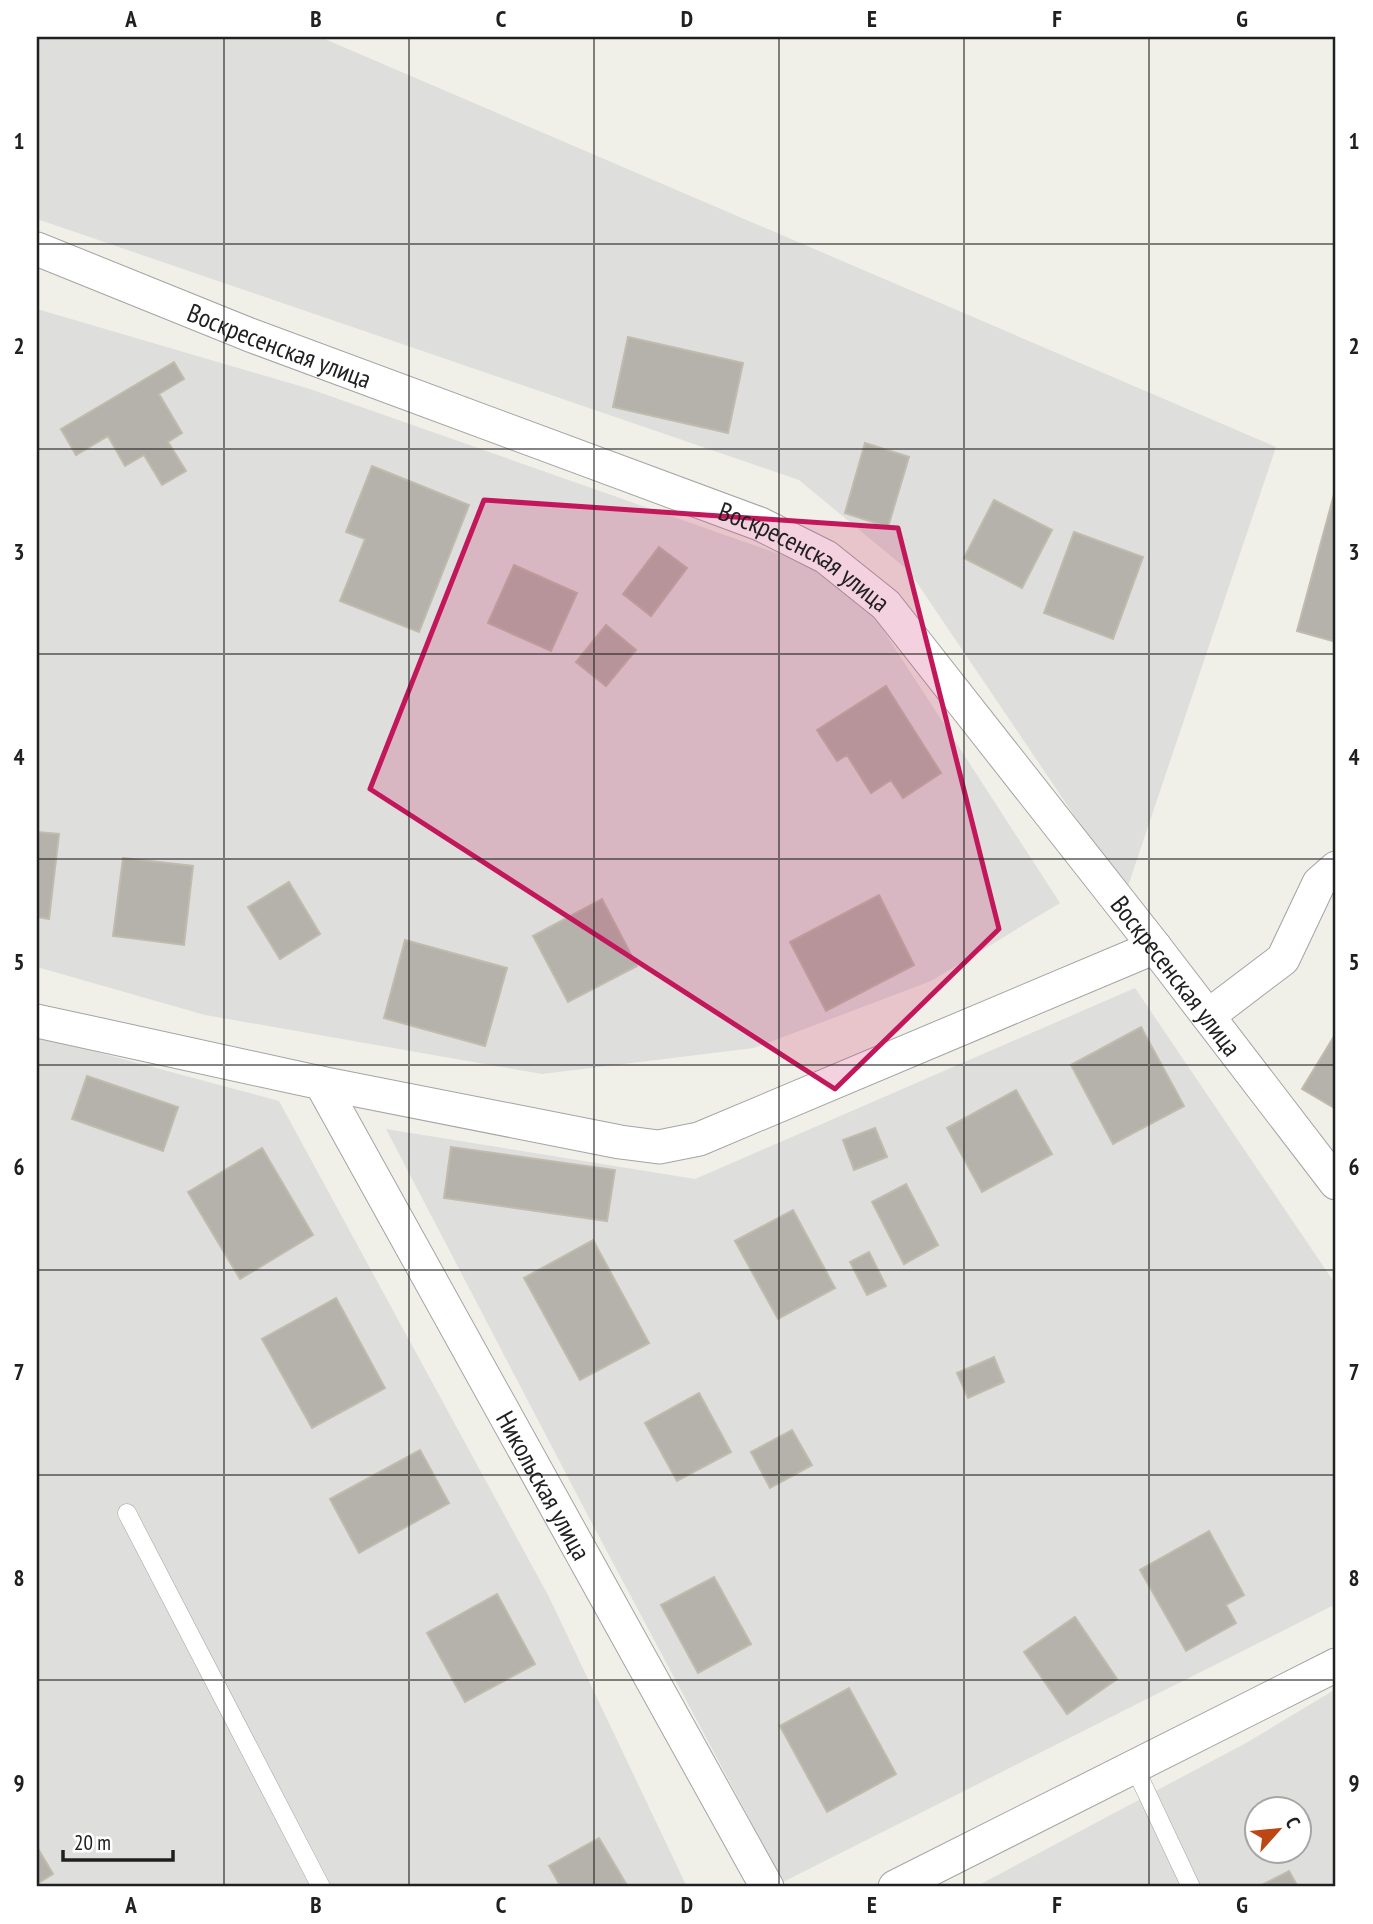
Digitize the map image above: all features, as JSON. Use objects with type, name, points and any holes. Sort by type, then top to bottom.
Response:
[{"type":"street","name":"Воскресенская улица","points":[[37,249],[250,335],[760,524],[826,557],[886,605],[1155,947],[1336,1183]]},
{"type":"street","points":[[1208,1016],[1283,959],[1319,883],[1336,868]]},
{"type":"street","points":[[37,1021],[321,1083],[620,1142],[659,1147],[699,1139],[1155,947]]},
{"type":"street","name":"Никольская улица","points":[[321,1083],[767,1887]]},
{"type":"street","points":[[895,1887],[1336,1665]]},
{"type":"lane","points":[[127,1513],[321,1887]]},
{"type":"lane","points":[[1133,1766],[1191,1887]]},
{"type":"highlighted area","points":[[484,500],[898,528],[999,929],[835,1089],[370,789]]},
{"type":"shaded area","points":[[37,37],[320,37],[1276,447],[1126,892],[909,571],[799,480],[37,219]]},
{"type":"shaded area","points":[[37,309],[310,389],[850,579],[1060,903],[931,981],[754,1048],[542,1074],[205,1015],[37,967]]},
{"type":"shaded area","points":[[1135,988],[1336,1285],[1336,1604],[783,1882],[386,1129],[695,1179]]},
{"type":"shaded area","points":[[37,1036],[279,1101],[549,1597],[687,1887],[37,1887]]},
{"type":"shaded area","points":[[1336,1689],[1336,1887],[975,1887],[1246,1743]]},
{"type":"building","points":[[628,337],[743,363],[728,433],[613,407]]},
{"type":"building","points":[[174,362],[184,379],[159,394],[182,433],[168,442],[186,471],[162,485],[144,455],[125,466],[108,436],[76,455],[61,429]]},
{"type":"building","points":[[865,443],[909,457],[888,527],[845,513]]},
{"type":"building","points":[[372,466],[469,505],[419,632],[340,601],[365,539],[346,532]]},
{"type":"building","points":[[1336,487],[1336,642],[1297,631]]},
{"type":"building","points":[[994,500],[1052,530],[1022,588],[964,558]]},
{"type":"building","points":[[1074,532],[1143,557],[1113,639],[1044,613]]},
{"type":"building","points":[[659,547],[687,568],[651,616],[623,594]]},
{"type":"building","points":[[514,565],[577,593],[551,651],[488,623]]},
{"type":"building","points":[[606,625],[636,650],[606,686],[576,662]]},
{"type":"building","points":[[886,686],[941,773],[903,798],[891,780],[871,793],[847,755],[837,761],[817,730]]},
{"type":"building","points":[[37,832],[59,834],[49,919],[37,917]]},
{"type":"building","points":[[123,858],[193,866],[184,945],[113,936]]},
{"type":"building","points":[[289,882],[320,934],[280,959],[248,907]]},
{"type":"building","points":[[879,895],[914,965],[826,1011],[790,942]]},
{"type":"building","points":[[602,899],[637,966],[568,1002],[533,936]]},
{"type":"building","points":[[405,940],[507,968],[485,1046],[384,1018]]},
{"type":"building","points":[[1141,1027],[1184,1106],[1113,1144],[1071,1065]]},
{"type":"building","points":[[1336,1033],[1336,1109],[1302,1089]]},
{"type":"building","points":[[87,1076],[178,1107],[163,1151],[72,1119]]},
{"type":"building","points":[[1016,1090],[1052,1154],[982,1192],[947,1128]]},
{"type":"building","points":[[875,1128],[887,1157],[854,1170],[843,1140]]},
{"type":"building","points":[[451,1147],[615,1170],[607,1221],[444,1198]]},
{"type":"building","points":[[262,1148],[313,1235],[240,1279],[188,1192]]},
{"type":"building","points":[[906,1184],[938,1245],[904,1264],[872,1202]]},
{"type":"building","points":[[793,1210],[835,1288],[778,1319],[735,1241]]},
{"type":"building","points":[[593,1240],[649,1343],[580,1380],[524,1278]]},
{"type":"building","points":[[869,1252],[886,1286],[867,1295],[850,1262]]},
{"type":"building","points":[[336,1298],[385,1388],[312,1428],[262,1339]]},
{"type":"building","points":[[994,1357],[1004,1382],[968,1398],[957,1373]]},
{"type":"building","points":[[699,1393],[731,1452],[677,1481],[645,1423]]},
{"type":"building","points":[[792,1430],[812,1465],[770,1488],[751,1452]]},
{"type":"building","points":[[420,1450],[449,1503],[359,1553],[330,1499]]},
{"type":"building","points":[[1209,1531],[1244,1595],[1226,1605],[1236,1623],[1186,1651],[1140,1570]]},
{"type":"building","points":[[714,1577],[751,1644],[698,1673],[661,1605]]},
{"type":"building","points":[[497,1594],[535,1664],[465,1702],[427,1633]]},
{"type":"building","points":[[1075,1617],[1117,1679],[1067,1714],[1024,1652]]},
{"type":"building","points":[[849,1688],[896,1774],[827,1812],[780,1726]]},
{"type":"building","points":[[599,1838],[628,1887],[561,1887],[549,1866]]},
{"type":"building","points":[[37,1847],[53,1874],[37,1884]]},
{"type":"building","points":[[1289,1871],[1298,1887],[1258,1887]]}]
